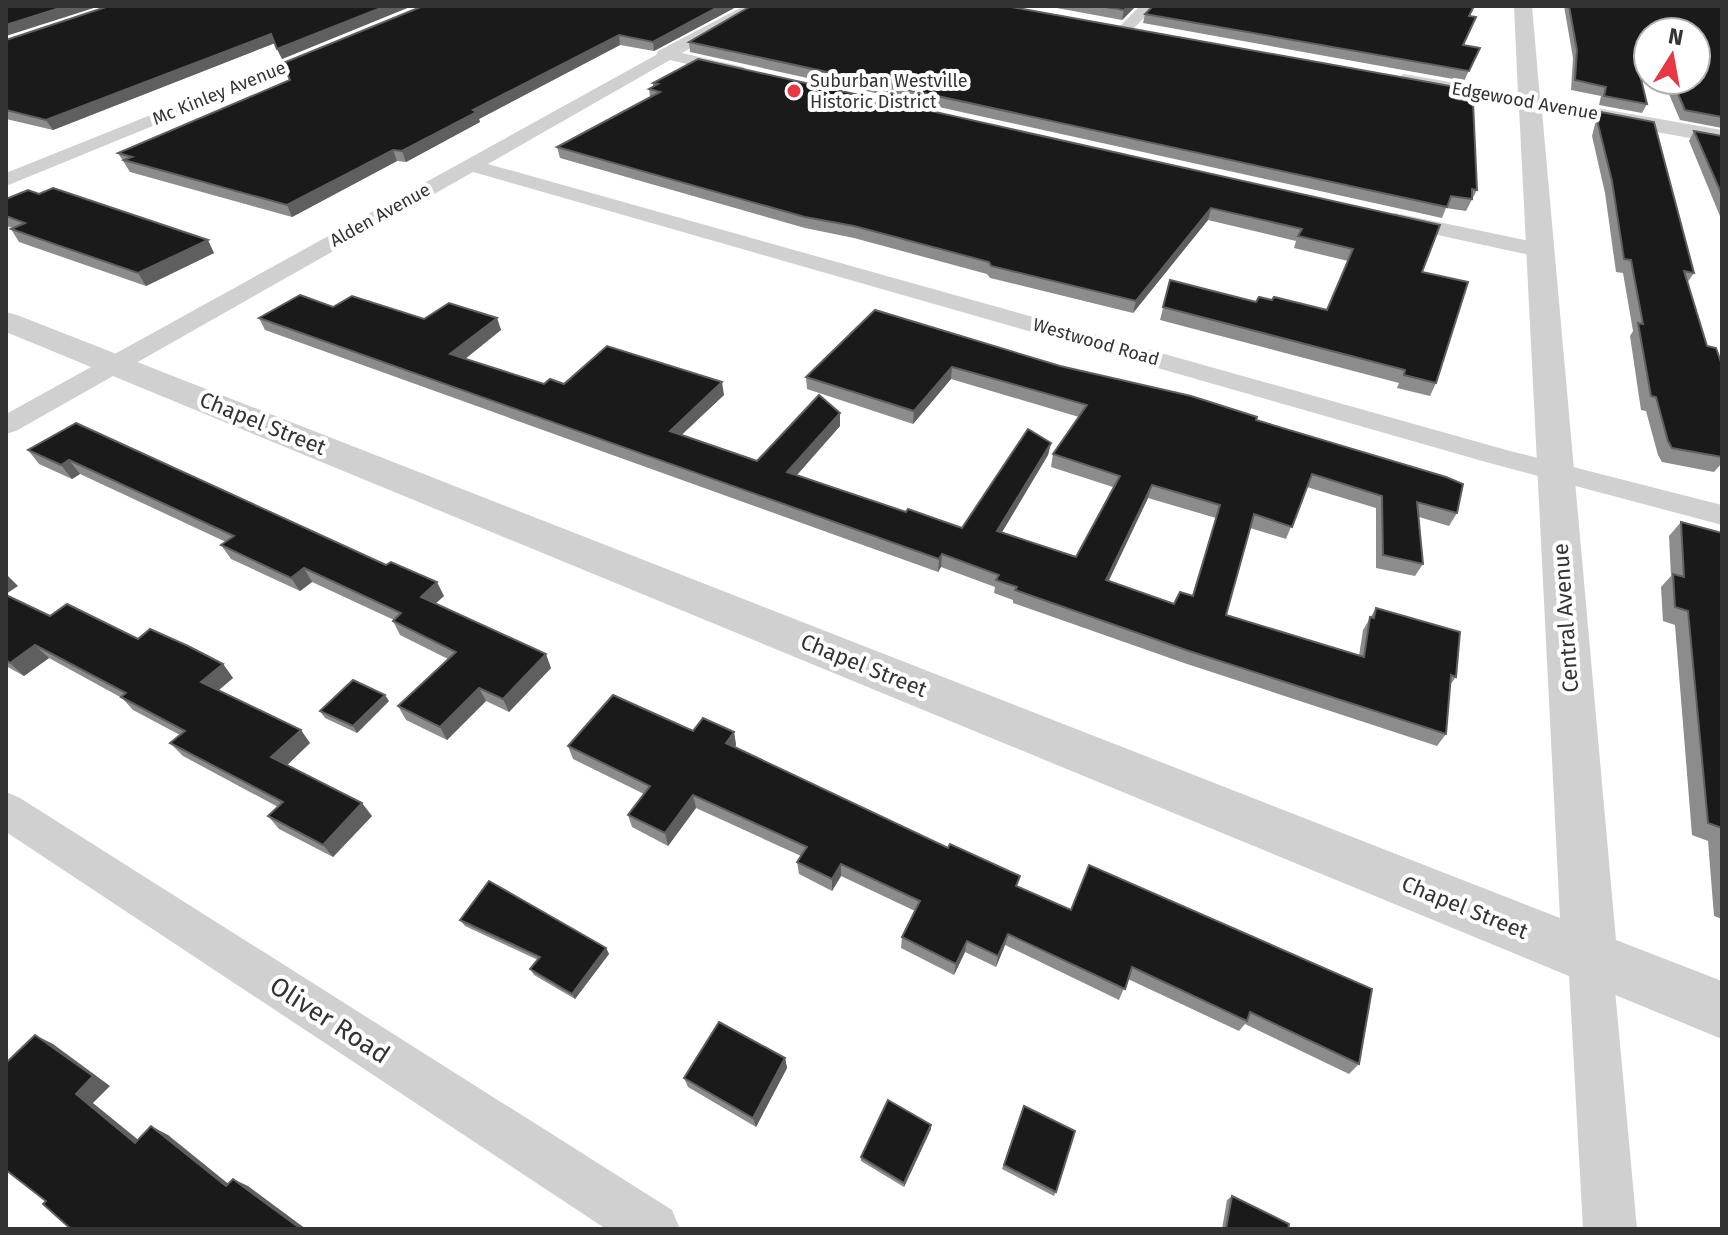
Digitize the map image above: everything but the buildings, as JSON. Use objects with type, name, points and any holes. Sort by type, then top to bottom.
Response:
[{"type":"street","name":"Alden Avenue","points":[[6,425],[664,54],[755,6]]},
{"type":"street","points":[[1118,28],[1149,6]]},
{"type":"street","name":"Central Avenue","points":[[1523,6],[1610,1229]]},
{"type":"street","points":[[1118,28],[1156,35]]},
{"type":"street","name":"Mc Kinley Avenue","points":[[6,180],[345,42]]},
{"type":"street","points":[[664,54],[762,76]]},
{"type":"street","name":"Edgewood Avenue","points":[[1388,77],[1722,137]]},
{"type":"street","name":"Westwood Road","points":[[471,165],[1555,472],[1722,515]]},
{"type":"street","points":[[1375,214],[1539,250]]},
{"type":"street","name":"Chapel Street","points":[[6,321],[1722,1010]]},
{"type":"street","name":"Oliver Road","points":[[6,810],[653,1229]]},
{"type":"place","name":"Suburban Westville Historic District","points":[[794,91]]}]
